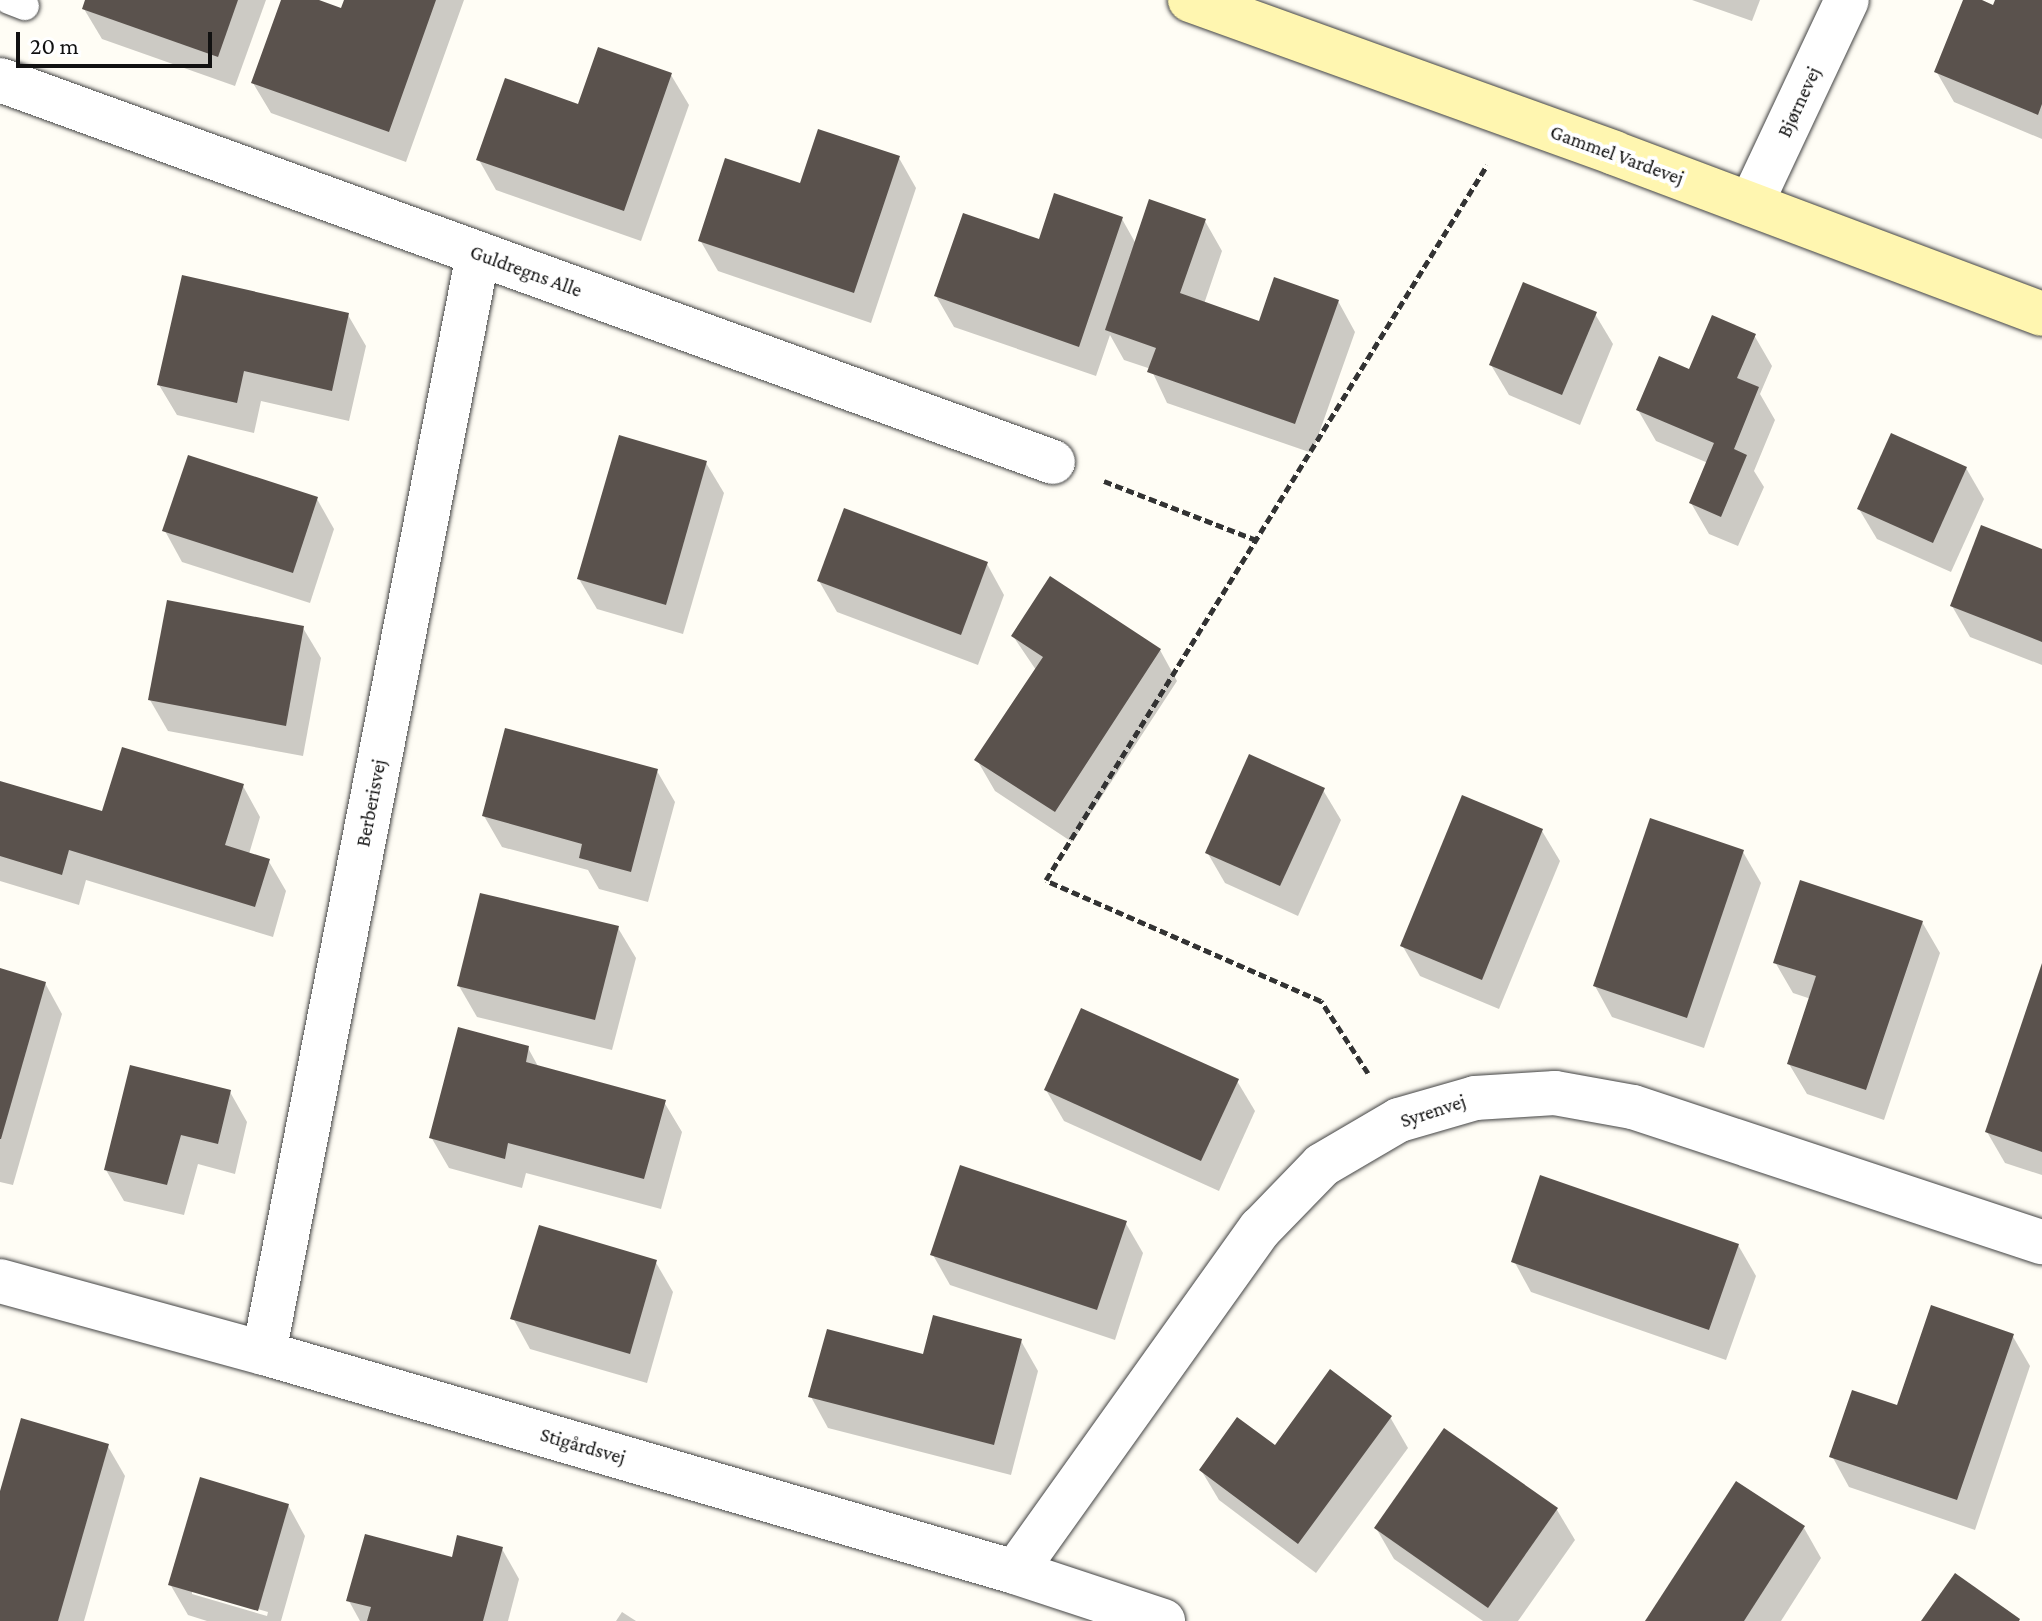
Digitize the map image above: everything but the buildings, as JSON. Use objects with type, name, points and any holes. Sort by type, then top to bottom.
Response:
[{"type":"street","name":"Gammel Vardevej","points":[[1190,0],[1751,204],[2042,314]]},
{"type":"street","name":"Bjørnevej","points":[[1751,204],[1847,0]]},
{"type":"street","name":"Guldregns Alle","points":[[0,80],[1053,462]]},
{"type":"street","name":"Berberisvej","points":[[264,1353],[478,254]]},
{"type":"street","name":"Syrenvej","points":[[1015,1572],[1260,1229],[1322,1165],[1399,1120],[1475,1098],[1555,1093],[1617,1104],[2042,1242]]},
{"type":"street","name":"Stigårdsvej","points":[[0,1281],[264,1353],[1015,1572],[1163,1621]]},
{"type":"path","points":[[1399,1120],[1321,1001],[1046,880],[1516,118]]},
{"type":"path","points":[[1053,462],[1256,540]]}]
